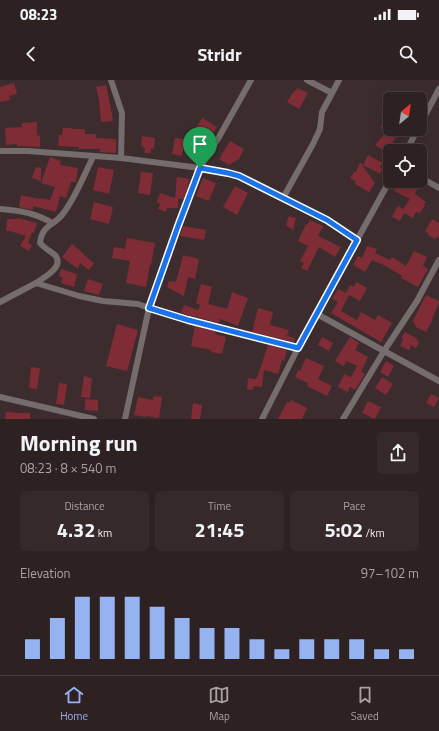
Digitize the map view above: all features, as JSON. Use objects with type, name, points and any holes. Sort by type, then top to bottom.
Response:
[{"type":"street","points":[[111,80],[122,113],[121,158]]},
{"type":"street","points":[[125,419],[149,308],[178,226],[200,168],[252,80]]},
{"type":"street","points":[[307,80],[332,94]]},
{"type":"street","points":[[283,198],[320,129],[322,112],[339,80]]},
{"type":"street","points":[[427,112],[439,89]]},
{"type":"street","points":[[0,151],[28,151],[121,158],[228,173],[239,176],[327,220],[357,240]]},
{"type":"street","points":[[0,302],[36,283],[58,265],[58,260],[55,256],[40,243],[40,236],[45,229],[61,216],[70,203],[93,157]]},
{"type":"street","points":[[427,181],[439,188]]},
{"type":"street","points":[[262,419],[298,348],[386,188]]},
{"type":"street","points":[[0,209],[36,216],[52,223]]},
{"type":"street","points":[[343,419],[384,351],[417,301],[439,260]]},
{"type":"street","points":[[36,283],[79,296],[103,301],[138,304],[207,325],[298,348]]},
{"type":"street","points":[[317,314],[439,381]]},
{"type":"street","points":[[0,397],[94,419]]},
{"type":"building","points":[[14,83],[17,94],[9,96],[10,100],[0,102],[0,87]]},
{"type":"building","points":[[106,85],[113,121],[101,122],[96,87]]},
{"type":"building","points":[[298,88],[308,93],[299,109],[287,102]]},
{"type":"building","points":[[202,118],[217,127],[210,137],[196,128]]},
{"type":"building","points":[[37,122],[37,136],[40,135],[40,147],[17,146],[17,144],[6,145],[5,128],[22,127],[22,123]]},
{"type":"building","points":[[383,123],[383,130],[380,128]]},
{"type":"building","points":[[63,128],[85,129],[85,134],[96,134],[96,138],[116,139],[116,153],[100,152],[100,149],[79,149],[79,147],[58,146],[59,135],[62,135]]},
{"type":"building","points":[[142,136],[155,138],[154,149],[151,148],[151,153],[144,153],[145,148],[141,145]]},
{"type":"building","points":[[383,136],[398,136],[392,144],[383,144],[383,150],[375,145]]},
{"type":"building","points":[[175,138],[185,139],[182,156],[172,154]]},
{"type":"building","points":[[230,141],[244,149],[239,159],[229,165],[219,159]]},
{"type":"building","points":[[368,155],[383,163],[380,167],[382,169],[380,174],[363,165]]},
{"type":"building","points":[[50,157],[61,161],[60,165],[78,168],[76,182],[71,182],[66,198],[60,196],[56,212],[33,206],[33,210],[19,207],[21,195],[50,200],[55,187],[41,183]]},
{"type":"building","points":[[360,162],[375,183],[369,192],[355,184],[356,182],[350,178],[354,172],[356,172]]},
{"type":"building","points":[[36,167],[41,168],[41,181],[32,178]]},
{"type":"building","points":[[98,167],[114,170],[109,194],[93,190]]},
{"type":"building","points":[[141,172],[153,173],[150,195],[138,193]]},
{"type":"building","points":[[177,177],[189,179],[184,199],[178,199],[178,208],[167,208],[166,212],[158,209],[160,204],[157,202],[160,193],[175,198]]},
{"type":"building","points":[[203,178],[216,183],[209,201],[196,196]]},
{"type":"building","points":[[235,186],[248,193],[237,215],[223,207]]},
{"type":"building","points":[[396,188],[418,188],[415,194],[426,202],[420,213],[416,212],[413,218],[404,213],[400,221],[392,217],[398,206],[403,209],[410,199],[394,191]]},
{"type":"building","points":[[94,202],[113,207],[109,224],[90,219]]},
{"type":"building","points":[[289,216],[296,218],[293,230],[286,225]]},
{"type":"building","points":[[18,218],[37,223],[34,233],[32,232],[28,243],[32,245],[29,251],[20,246],[26,236],[6,231],[7,219]]},
{"type":"building","points":[[432,219],[439,223],[439,238],[437,237],[435,239],[428,235],[429,234],[425,231]]},
{"type":"building","points":[[310,220],[323,226],[318,236],[341,247],[335,257],[319,247],[307,271],[301,268],[304,263],[300,261],[308,246],[298,241],[306,224],[307,225]]},
{"type":"building","points":[[183,226],[206,230],[204,240],[180,236]]},
{"type":"building","points":[[127,238],[155,243],[146,287],[126,283],[130,261],[112,258],[114,247],[125,249]]},
{"type":"building","points":[[72,244],[94,263],[89,270],[80,263],[78,269],[62,257]]},
{"type":"building","points":[[367,246],[377,249],[375,253],[390,260],[392,257],[406,266],[414,251],[427,257],[423,266],[428,269],[418,287],[401,278],[402,276],[386,266],[372,260],[365,272],[353,265],[358,256],[362,258]]},
{"type":"building","points":[[183,255],[199,259],[195,279],[188,277],[184,296],[167,287],[169,281],[176,282]]},
{"type":"building","points":[[61,269],[77,274],[74,287],[61,283],[63,278],[59,276]]},
{"type":"building","points":[[88,279],[103,284],[99,295],[84,291]]},
{"type":"building","points":[[356,282],[367,288],[360,301],[349,295],[341,311],[357,320],[361,312],[375,320],[378,315],[392,323],[381,342],[331,313],[338,302],[332,299],[338,289],[346,293],[350,285],[354,287]]},
{"type":"building","points":[[201,284],[212,287],[208,304],[227,309],[232,292],[248,298],[238,326],[220,319],[219,323],[181,313],[184,305],[198,310],[200,305],[196,303]]},
{"type":"building","points":[[426,295],[439,301],[439,303],[426,332],[416,327],[413,321]]},
{"type":"building","points":[[258,308],[273,312],[270,325],[289,330],[287,336],[295,338],[294,342],[252,332]]},
{"type":"building","points":[[117,324],[138,330],[127,371],[106,366]]},
{"type":"building","points":[[195,326],[216,332],[215,334],[226,337],[222,354],[191,346]]},
{"type":"building","points":[[405,332],[416,338],[419,342],[416,348],[411,345],[409,350],[400,346],[403,340],[402,336]]},
{"type":"building","points":[[322,337],[333,343],[329,351],[318,345]]},
{"type":"building","points":[[350,337],[359,343],[355,350],[368,357],[361,372],[365,374],[355,390],[350,387],[348,392],[338,387],[344,374],[351,377],[357,366],[346,361],[344,366],[335,361]]},
{"type":"building","points":[[268,345],[287,350],[278,374],[264,370],[262,387],[254,386],[253,390],[247,389],[248,378],[257,378]]},
{"type":"building","points":[[306,358],[324,366],[318,379],[332,386],[327,396],[307,386],[308,383],[295,377],[298,370],[300,371]]},
{"type":"building","points":[[386,361],[394,366],[388,377],[380,372]]},
{"type":"building","points":[[31,367],[40,368],[37,389],[29,388]]},
{"type":"building","points":[[84,376],[92,378],[90,398],[81,397]]},
{"type":"building","points":[[382,377],[393,384],[386,395],[375,388]]},
{"type":"building","points":[[59,383],[67,384],[64,405],[56,404]]},
{"type":"building","points":[[431,394],[439,398],[434,407],[426,403]]},
{"type":"building","points":[[154,396],[162,397],[159,418],[134,415],[138,397],[153,400]]},
{"type":"building","points":[[85,399],[98,400],[98,411],[85,410]]},
{"type":"building","points":[[291,400],[307,408],[302,419],[278,419],[287,402],[289,403]]},
{"type":"building","points":[[368,401],[381,407],[375,419],[362,413]]},
{"type":"building","points":[[193,403],[202,405],[200,419],[191,419]]},
{"type":"building","points":[[6,412],[30,413],[30,419],[5,419]]},
{"type":"route","points":[[200,168],[239,176],[327,220],[357,240],[298,348],[188,320],[149,308],[200,168]]}]
